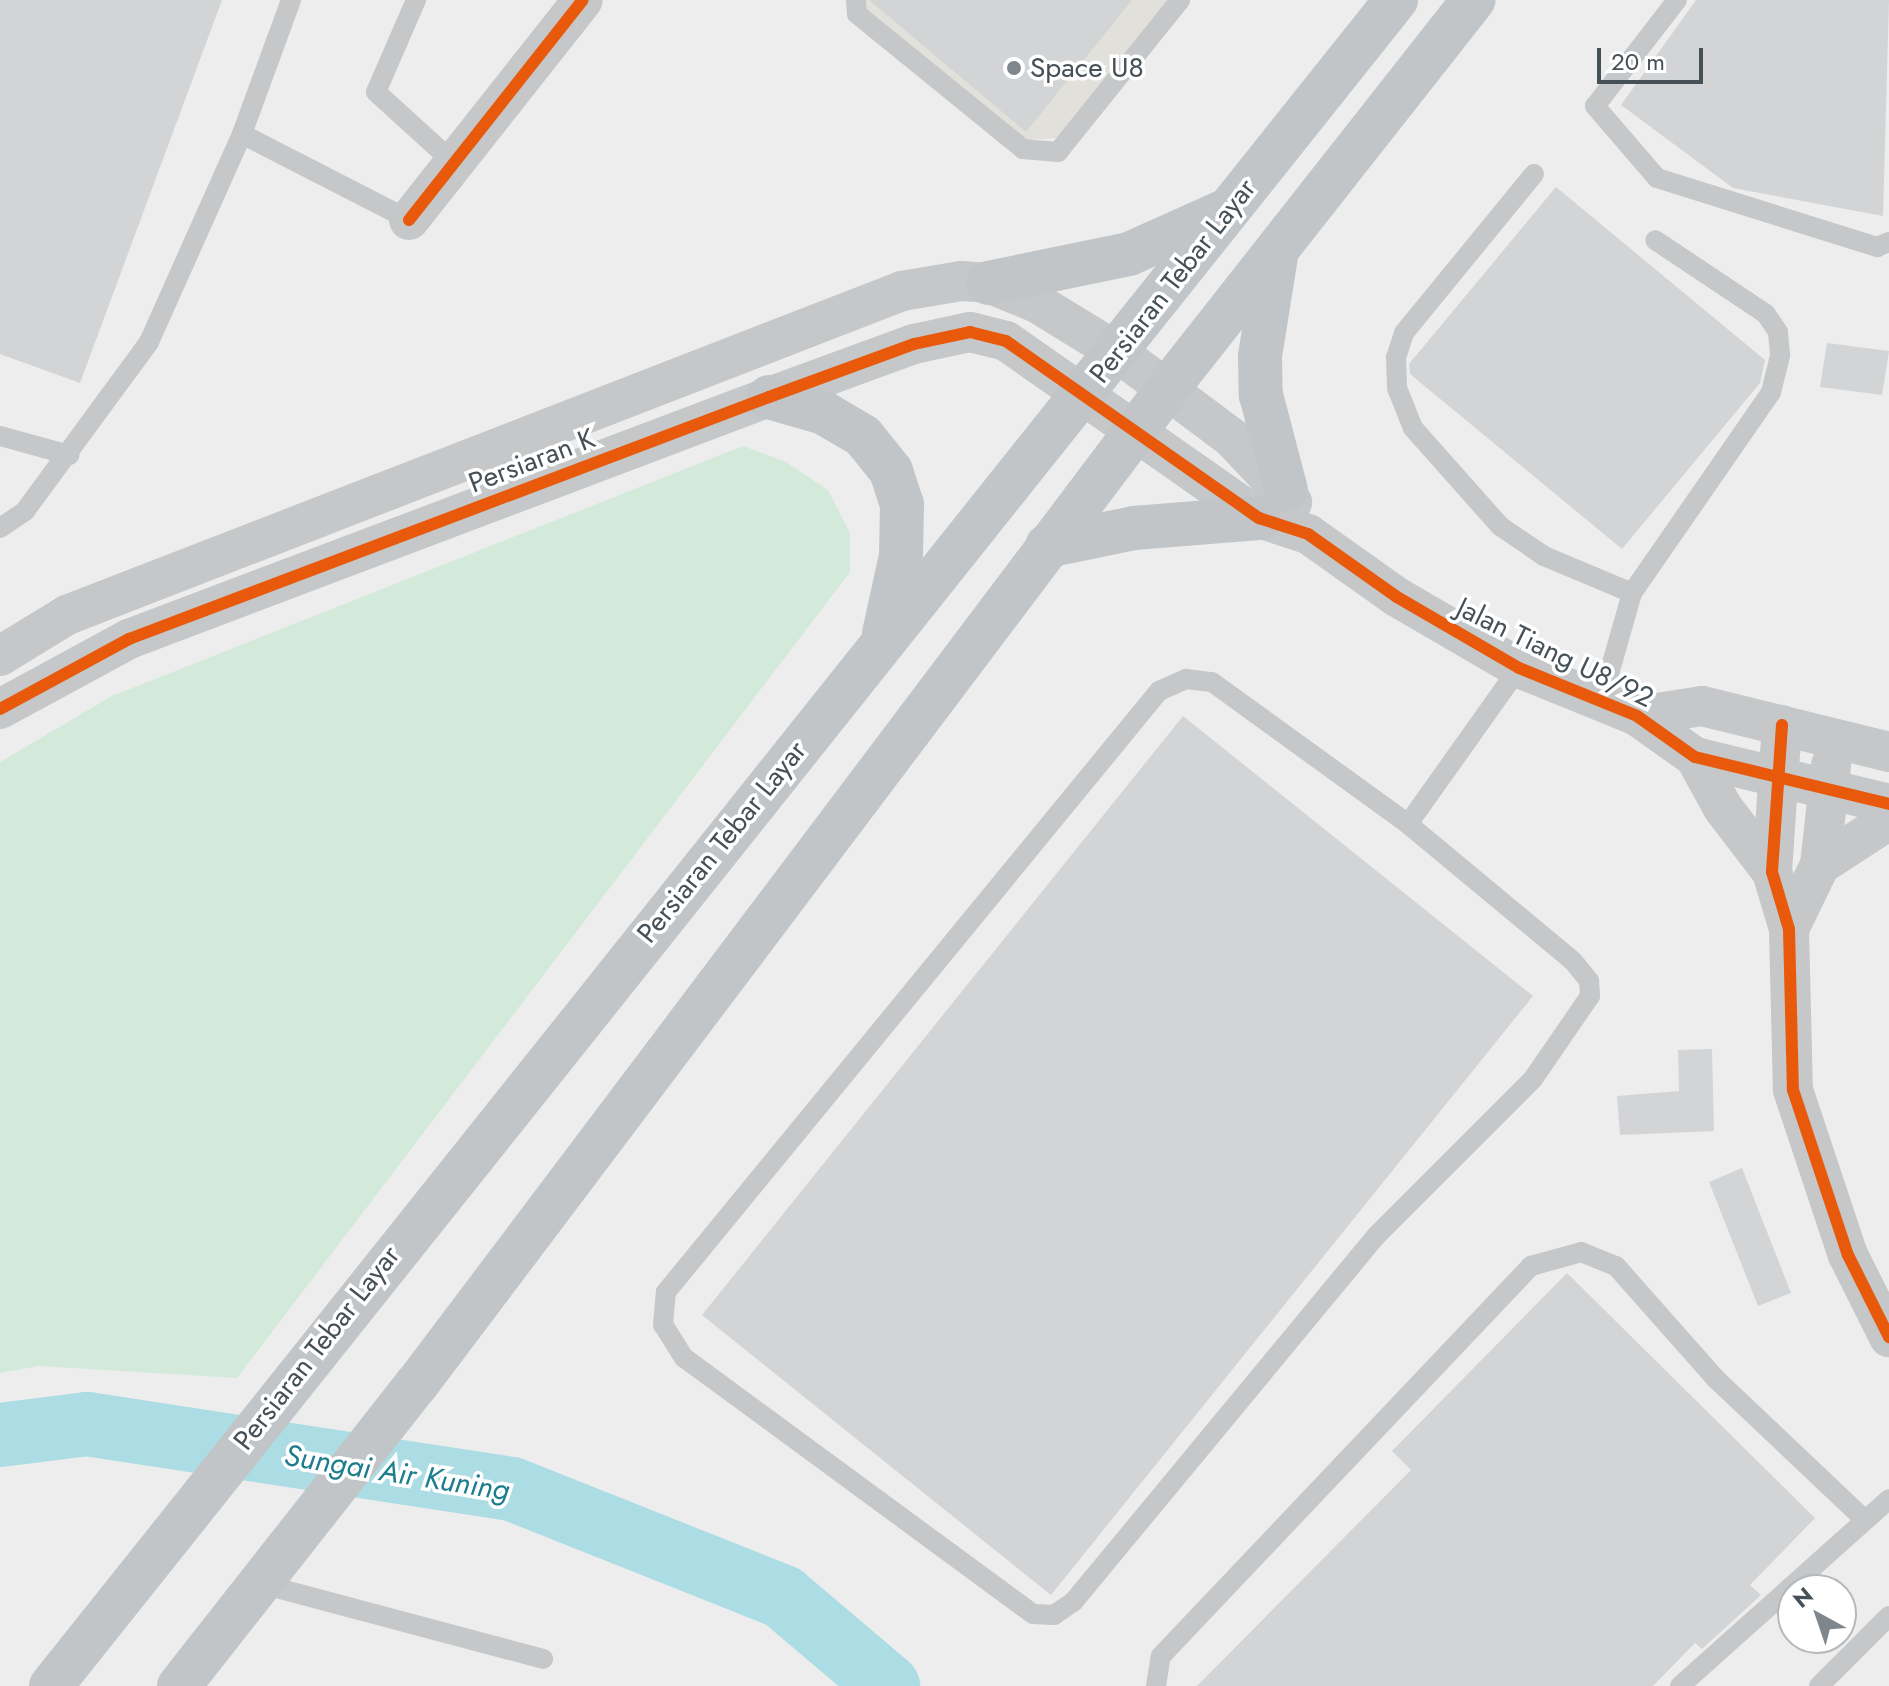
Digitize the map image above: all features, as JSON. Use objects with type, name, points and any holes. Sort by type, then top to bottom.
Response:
[{"type":"main road","name":"Persiaran Tebar Layar","points":[[51,1686],[311,1354],[1086,391],[1396,0]]},
{"type":"main road","points":[[179,1686],[417,1384],[1168,388],[1473,0]]},
{"type":"main road","points":[[988,283],[1129,254],[1231,208]]},
{"type":"main road","points":[[1047,546],[1272,504],[1260,356],[1278,246]]},
{"type":"main road","points":[[769,397],[824,413],[863,436],[891,471],[902,504],[901,556],[881,643]]},
{"type":"street","points":[[409,220],[583,0]]},
{"type":"street","name":"Persiaran K","points":[[0,656],[67,615],[902,291],[961,281],[988,283],[1037,303],[1117,352],[1168,388],[1272,504]]},
{"type":"street","name":"Persiaran K","points":[[0,709],[129,639],[914,344],[970,332],[1006,341],[1086,391],[1136,431],[1272,504]]},
{"type":"street","name":"Jalan Tiang U8/92","points":[[1272,504],[1386,590],[1519,668],[1619,709],[1695,757],[1774,780],[1889,804]]},
{"type":"street","name":"Jalan Tiang U8/92","points":[[1619,709],[1702,706],[1834,735],[1889,752]]},
{"type":"street","points":[[1782,725],[1774,780],[1772,872],[1789,929],[1793,1090],[1848,1255],[1889,1337]]},
{"type":"street","points":[[1789,929],[1820,865],[1834,735]]},
{"type":"street","points":[[1695,757],[1723,808],[1772,872]]},
{"type":"street","points":[[1820,865],[1889,820]]},
{"type":"lane","points":[[0,528],[25,511],[149,342],[242,134],[291,0]]},
{"type":"lane","points":[[416,0],[376,92],[455,164]]},
{"type":"lane","points":[[856,0],[857,14],[1023,149],[1058,152],[1180,0]]},
{"type":"lane","points":[[1677,0],[1595,106],[1657,178],[1877,247],[1889,242]]},
{"type":"lane","points":[[242,134],[409,220]]},
{"type":"lane","points":[[1534,174],[1404,333],[1396,357],[1397,388],[1413,428],[1500,526],[1544,556],[1632,593]]},
{"type":"lane","points":[[1619,709],[1632,593],[1771,392],[1780,355],[1778,332],[1766,314],[1655,240]]},
{"type":"lane","points":[[0,436],[69,455]]},
{"type":"lane","points":[[1408,824],[1519,668]]},
{"type":"lane","points":[[1186,679],[1212,682],[1408,824],[1573,961],[1589,981],[1590,996],[1533,1079],[1376,1236],[1073,1602],[1054,1615],[1033,1614],[684,1358],[663,1325],[666,1292],[1159,691],[1186,679]]},
{"type":"lane","points":[[1156,1686],[1161,1656],[1531,1266],[1581,1252],[1616,1266],[1717,1380],[1865,1520]]},
{"type":"lane","points":[[1680,1686],[1889,1499]]},
{"type":"lane","points":[[266,1572],[543,1659]]},
{"type":"lane","points":[[1819,1686],[1889,1616]]},
{"type":"shaded area","name":"Space U8","points":[[866,0],[1168,0],[1057,138],[1024,140],[866,9]]},
{"type":"green space","points":[[743,446],[786,462],[828,490],[850,533],[850,572],[237,1378],[39,1366],[0,1373],[0,762],[112,696]]},
{"type":"building","points":[[0,0],[222,0],[80,383],[0,354]]},
{"type":"building","name":"Space U8","points":[[869,0],[1132,0],[1026,132]]},
{"type":"building","points":[[1696,0],[1889,0],[1883,216],[1733,188],[1621,105]]},
{"type":"building","points":[[1556,187],[1765,360],[1760,383],[1622,549],[1410,374],[1409,364]]},
{"type":"building","points":[[1827,343],[1889,351],[1882,395],[1820,387]]},
{"type":"building","points":[[1183,716],[1533,996],[1051,1595],[702,1315]]},
{"type":"building","points":[[1712,1049],[1714,1131],[1620,1135],[1617,1096],[1679,1091],[1678,1050]]},
{"type":"building","points":[[1742,1168],[1791,1293],[1758,1306],[1709,1182]]},
{"type":"building","points":[[1567,1273],[1815,1518],[1750,1585],[1761,1595],[1702,1649],[1695,1643],[1653,1686],[1197,1686],[1411,1470],[1392,1451]]},
{"type":"waterway","name":"Sungai Air Kuning","points":[[0,1435],[87,1424],[512,1489],[783,1597],[888,1686]]},
{"type":"cycle path","points":[[409,220],[583,0]]},
{"type":"cycle path","points":[[0,709],[129,639],[914,344],[970,332],[1006,341],[1259,518],[1308,534],[1397,597],[1519,668],[1637,716],[1695,757],[1889,804]]},
{"type":"cycle path","points":[[1782,725],[1772,872],[1789,929],[1793,1090],[1848,1255],[1889,1337]]},
{"type":"place","name":"Space U8","points":[[1014,68]]}]
